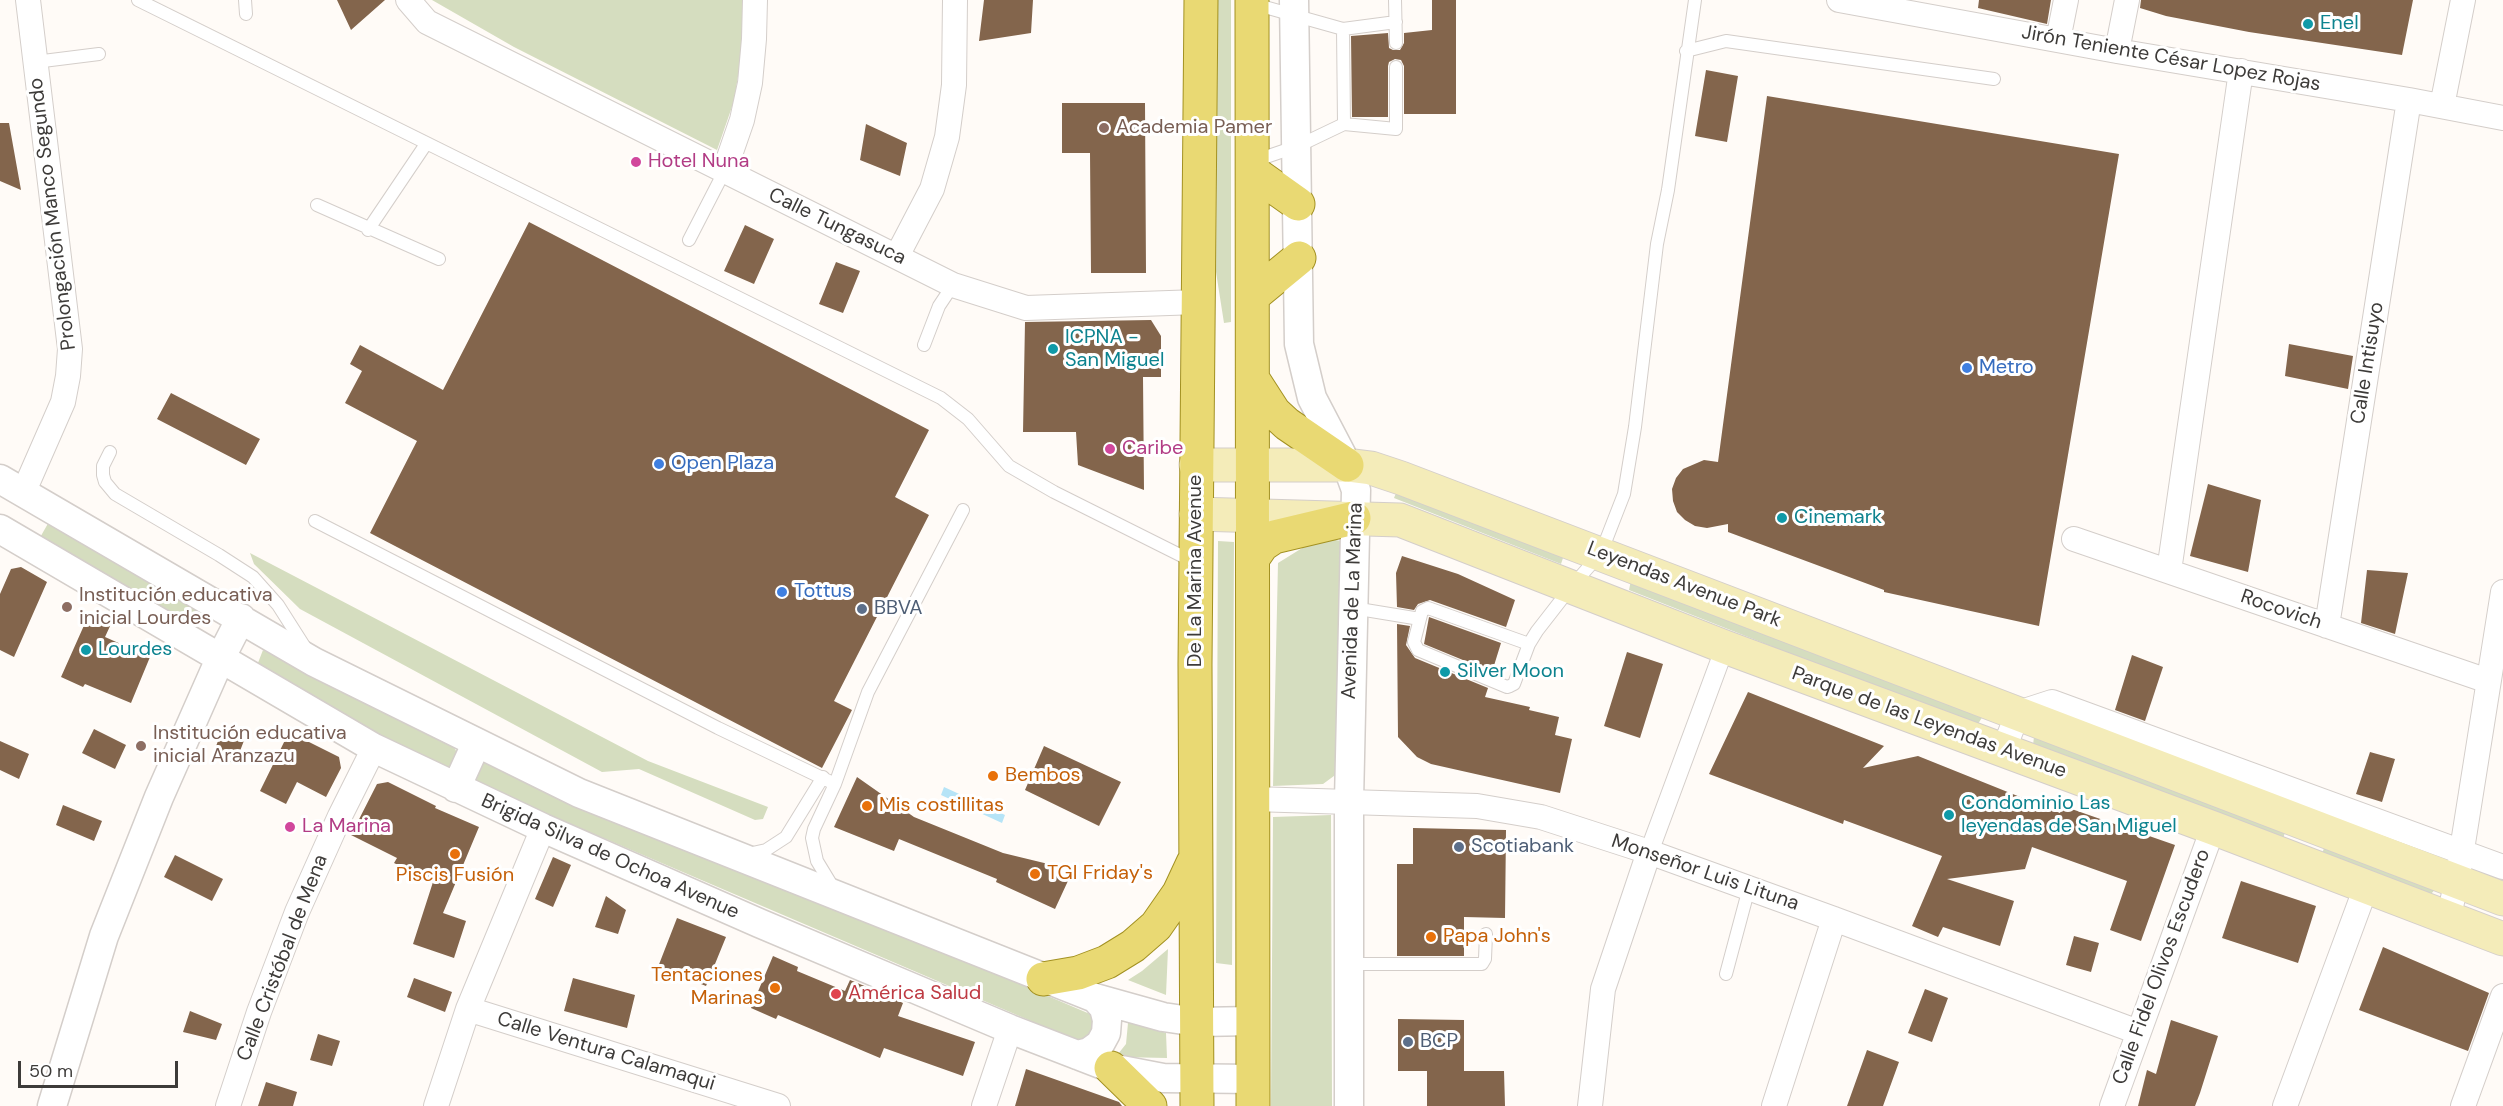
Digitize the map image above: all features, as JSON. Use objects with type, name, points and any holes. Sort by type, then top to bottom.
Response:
[{"type":"main road","name":"De La Marina Avenue","points":[[1197,1093],[1196,465],[1201,0]]},
{"type":"main road","points":[[1252,2],[1253,1093]]},
{"type":"main road","points":[[1253,167],[1298,204]]},
{"type":"main road","points":[[1254,295],[1299,258]]},
{"type":"main road","points":[[1254,381],[1274,412],[1287,424],[1347,465]]},
{"type":"main road","name":"Leyendas Avenue Park","points":[[1196,465],[1347,465],[1371,468],[1601,553],[2018,713]]},
{"type":"main road","name":"Parque de las Leyendas Avenue","points":[[1196,514],[1400,520],[1725,647],[2213,828],[2503,939]]},
{"type":"main road","points":[[1253,558],[1262,545],[1274,537],[1354,518]]},
{"type":"main road","name":"Parque de las Leyendas Avenue","points":[[2018,713],[2310,825],[2459,866],[2503,899]]},
{"type":"main road","points":[[2297,861],[2310,825]]},
{"type":"main road","points":[[1043,979],[1078,973],[1107,962],[1133,946],[1156,926],[1179,893],[1196,856]]},
{"type":"main road","points":[[1111,1068],[1150,1106]]},
{"type":"street","name":"Prolongación Manco Segundo","points":[[12,485],[63,402],[70,349],[28,0]]},
{"type":"street","name":"Calle Tungasuca","points":[[408,0],[428,22],[953,285],[1026,308],[1198,302]]},
{"type":"street","points":[[724,172],[742,120],[750,83],[754,39],[754,0]]},
{"type":"street","points":[[897,256],[933,189],[947,137],[954,85],[955,0]]},
{"type":"street","name":"Jirón Teniente César Lopez Rojas","points":[[1839,0],[2503,118]]},
{"type":"street","points":[[2058,40],[2066,0]]},
{"type":"street","points":[[2117,51],[2127,0]]},
{"type":"street","points":[[2442,106],[2463,0]]},
{"type":"street","name":"Avenida de La Marina","points":[[1294,7],[1298,146],[1299,344],[1312,398],[1347,465],[1356,490],[1349,801],[1349,1106]]},
{"type":"street","points":[[2169,571],[2241,71]]},
{"type":"street","name":"Calle Intisuyo","points":[[2327,626],[2409,100]]},
{"type":"street","points":[[2,534],[12,485],[314,662],[579,793],[1095,999],[1163,1017],[1197,1022],[1254,1021]]},
{"type":"street","name":"Brigida Silva de Ochoa Avenue","points":[[2,534],[374,747],[456,788],[539,838],[759,923],[1010,1029],[1111,1068],[1163,1078],[1197,1093],[1253,1093]]},
{"type":"street","name":"Rocovich","points":[[2074,539],[2327,626],[2493,677]]},
{"type":"street","points":[[2448,918],[2493,677],[2503,592]]},
{"type":"street","points":[[52,1106],[104,936],[159,797],[220,658],[241,618]]},
{"type":"street","points":[[1590,1106],[1603,989],[1648,852],[1725,647]]},
{"type":"street","points":[[2003,751],[2018,713],[2052,702],[2459,866],[2503,867]]},
{"type":"street","points":[[456,788],[476,744]]},
{"type":"street","name":"Calle Cristóbal de Mena","points":[[228,1106],[259,1012],[297,912],[374,747]]},
{"type":"street","name":"Monseñor Luis Lituna","points":[[1253,799],[1477,806],[1541,818],[1648,852],[1749,888],[2138,1032]]},
{"type":"street","name":"Calle Fidel Olivos Escudero","points":[[2112,1106],[2213,828]]},
{"type":"street","points":[[436,1106],[468,1009],[539,838]]},
{"type":"street","points":[[2285,1106],[2366,887]]},
{"type":"street","points":[[1774,1106],[1834,919]]},
{"type":"street","points":[[2463,1106],[2503,996]]},
{"type":"street","points":[[1077,1055],[1089,1052],[1100,1044],[1106,1033],[1107,1020],[1104,1008],[1095,999]]},
{"type":"street","name":"Calle Ventura Calamaqui","points":[[468,1009],[778,1106]]},
{"type":"street","points":[[984,1106],[1010,1029]]},
{"type":"lane","points":[[138,0],[941,399],[968,419],[1009,466],[1054,492],[1196,563]]},
{"type":"lane","points":[[245,0],[246,14]]},
{"type":"lane","points":[[1395,0],[1396,43]]},
{"type":"lane","points":[[1529,644],[1428,608],[1422,611],[1414,642],[1418,650],[1507,687],[1514,684],[1529,644],[1572,586],[1601,553],[1624,494],[1695,0]]},
{"type":"lane","points":[[1252,2],[1294,7],[1342,29],[1396,22]]},
{"type":"lane","points":[[1342,29],[1344,124]]},
{"type":"lane","points":[[1686,51],[1726,41],[1994,79]]},
{"type":"lane","points":[[35,62],[99,54]]},
{"type":"lane","points":[[1253,167],[1344,124],[1396,129],[1396,67]]},
{"type":"lane","points":[[368,230],[426,144]]},
{"type":"lane","points":[[689,240],[724,172]]},
{"type":"lane","points":[[317,205],[368,230],[439,259]]},
{"type":"lane","points":[[924,345],[939,306],[953,285]]},
{"type":"lane","points":[[110,452],[103,466],[103,475],[105,482],[115,494],[253,577],[278,605],[314,662]]},
{"type":"lane","points":[[839,897],[817,861],[812,838],[835,784],[868,692],[963,510]]},
{"type":"lane","points":[[315,521],[718,728],[835,784]]},
{"type":"lane","points":[[1353,608],[1420,619]]},
{"type":"lane","points":[[738,856],[766,850],[786,837],[823,777]]},
{"type":"lane","points":[[1726,974],[1749,888]]},
{"type":"lane","points":[[1348,964],[1482,964],[1485,959],[1486,934]]},
{"type":"green space","points":[[432,0],[743,0],[743,45],[734,101],[717,150],[514,47]]},
{"type":"green space","points":[[1218,0],[1231,0],[1231,322],[1224,323],[1216,272]]},
{"type":"green space","points":[[1400,483],[1566,549],[1561,564],[1394,498]]},
{"type":"green space","points":[[50,520],[201,608],[189,629],[38,541]]},
{"type":"green space","points":[[1320,537],[1341,541],[1338,773],[1323,784],[1273,786],[1278,563]]},
{"type":"green space","points":[[1218,541],[1234,542],[1232,965],[1216,963]]},
{"type":"green space","points":[[250,553],[648,761],[768,807],[763,819],[755,820],[639,769],[602,772],[300,609],[254,564]]},
{"type":"green space","points":[[1631,580],[1983,716],[1976,727],[1629,590]]},
{"type":"green space","points":[[263,650],[453,746],[458,754],[455,764],[442,770],[256,668]]},
{"type":"green space","points":[[2035,729],[2287,826],[2282,842],[2033,745]]},
{"type":"green space","points":[[493,759],[1097,1017],[1087,1045],[477,784],[473,778],[477,763]]},
{"type":"green space","points":[[1331,815],[1332,1106],[1271,1106],[1273,817]]},
{"type":"green space","points":[[2326,842],[2439,885],[2431,894],[2322,854]]},
{"type":"green space","points":[[1168,949],[1166,995],[1128,980],[1142,971]]},
{"type":"green space","points":[[1133,1021],[1166,1033],[1167,1058],[1120,1057],[1118,1054],[1126,1044],[1128,1023]]},
{"type":"water","points":[[944,787],[1005,815],[1002,823],[941,795]]},
{"type":"building","points":[[337,0],[385,0],[351,30]]},
{"type":"building","points":[[984,0],[1033,0],[1031,33],[979,41]]},
{"type":"building","points":[[1432,0],[1456,0],[1456,114],[1404,114],[1404,66],[1401,60],[1395,59],[1389,62],[1388,66],[1388,117],[1352,117],[1351,36],[1388,33],[1389,48],[1400,50],[1404,43],[1404,33],[1432,30]]},
{"type":"building","points":[[1979,0],[2051,0],[2047,24],[1978,8]]},
{"type":"building","name":"Enel","points":[[2141,0],[2413,0],[2402,55],[2249,32],[2166,16],[2140,8]]},
{"type":"building","points":[[1706,70],[1738,76],[1727,142],[1695,136]]},
{"type":"building","points":[[1767,96],[2119,154],[2039,626],[1884,592],[1884,590],[1728,532],[1728,524],[1707,528],[1695,526],[1677,512],[1672,489],[1683,469],[1704,460],[1718,462]]},
{"type":"building","points":[[1062,103],[1145,103],[1146,273],[1091,273],[1090,153],[1062,153]]},
{"type":"building","points":[[0,123],[9,123],[21,190],[0,181]]},
{"type":"building","points":[[866,124],[907,143],[900,176],[860,160]]},
{"type":"building","name":"Open Plaza","points":[[529,222],[929,430],[895,497],[929,515],[834,701],[852,710],[822,768],[370,533],[417,441],[345,403],[362,371],[350,364],[360,345],[443,390]]},
{"type":"building","points":[[745,225],[774,239],[754,284],[724,271]]},
{"type":"building","points":[[836,262],[860,271],[843,313],[819,304]]},
{"type":"building","points":[[1151,320],[1161,336],[1161,377],[1143,377],[1144,490],[1078,465],[1076,432],[1023,432],[1025,322]]},
{"type":"building","points":[[2289,344],[2353,356],[2348,389],[2285,376]]},
{"type":"building","points":[[171,393],[260,439],[246,465],[157,419]]},
{"type":"building","points":[[2208,484],[2261,500],[2248,572],[2190,556]]},
{"type":"building","points":[[1402,556],[1458,574],[1515,600],[1506,627],[1430,600],[1418,604],[1414,610],[1397,607],[1396,573]]},
{"type":"building","points":[[21,567],[47,582],[14,657],[0,650],[0,594],[11,569]]},
{"type":"building","points":[[2367,570],[2408,573],[2395,634],[2361,623]]},
{"type":"building","points":[[90,612],[111,624],[105,637],[150,657],[131,703],[61,677]]},
{"type":"building","points":[[1429,617],[1501,643],[1492,672],[1424,644]]},
{"type":"building","points":[[1397,624],[1410,626],[1406,645],[1415,658],[1488,688],[1485,697],[1530,707],[1529,710],[1559,717],[1555,735],[1572,739],[1560,793],[1431,764],[1417,757],[1398,737]]},
{"type":"building","points":[[1627,652],[1663,664],[1640,738],[1604,726]]},
{"type":"building","points":[[2132,655],[2163,667],[2145,721],[2115,710]]},
{"type":"building","points":[[1748,692],[1884,746],[1863,768],[1918,756],[2060,813],[2063,806],[2175,845],[2141,941],[2110,930],[2127,881],[2032,847],[2025,869],[1947,879],[2014,901],[2000,946],[1943,927],[1938,937],[1912,926],[1942,856],[1844,820],[1843,824],[1709,774]]},
{"type":"building","points":[[94,729],[126,745],[115,769],[82,753]]},
{"type":"building","points":[[289,732],[339,757],[341,768],[326,797],[297,782],[286,804],[260,791]]},
{"type":"building","points":[[245,738],[235,764],[213,754],[218,741]]},
{"type":"building","points":[[0,741],[29,754],[19,779],[0,770]]},
{"type":"building","points":[[1044,746],[1121,782],[1099,826],[1025,790]]},
{"type":"building","points":[[2370,752],[2395,759],[2382,802],[2356,794]]},
{"type":"building","points":[[857,777],[914,817],[1003,853],[1073,870],[1055,909],[996,882],[997,879],[899,839],[894,851],[834,827]]},
{"type":"building","points":[[388,782],[436,806],[435,808],[479,827],[443,913],[466,921],[454,958],[413,944],[433,882],[394,863],[397,858],[351,835],[377,784]]},
{"type":"building","points":[[63,805],[102,821],[94,841],[56,825]]},
{"type":"building","points":[[1413,828],[1506,830],[1505,918],[1464,917],[1464,956],[1397,956],[1397,864],[1413,864]]},
{"type":"building","points":[[175,855],[223,879],[212,901],[164,877]]},
{"type":"building","points":[[553,857],[571,865],[553,907],[535,899]]},
{"type":"building","points":[[2241,881],[2316,906],[2298,963],[2222,938]]},
{"type":"building","points":[[606,896],[626,910],[618,934],[595,927]]},
{"type":"building","points":[[677,918],[726,937],[706,986],[658,967]]},
{"type":"building","points":[[2074,936],[2099,943],[2091,972],[2066,965]]},
{"type":"building","points":[[2383,947],[2489,993],[2468,1051],[2359,1010]]},
{"type":"building","points":[[773,956],[798,967],[797,971],[845,991],[850,980],[879,992],[903,1003],[898,1016],[975,1042],[963,1076],[884,1048],[880,1058],[778,1015],[776,1019],[751,1008]]},
{"type":"building","points":[[414,978],[452,992],[445,1012],[407,997]]},
{"type":"building","points":[[573,978],[635,995],[627,1028],[564,1011]]},
{"type":"building","points":[[1925,989],[1948,998],[1932,1042],[1908,1033]]},
{"type":"building","points":[[190,1011],[222,1024],[216,1040],[183,1032]]},
{"type":"building","points":[[1398,1019],[1464,1020],[1464,1071],[1504,1071],[1505,1106],[1427,1106],[1427,1071],[1398,1071]]},
{"type":"building","points":[[2171,1020],[2218,1036],[2200,1093],[2195,1106],[2138,1106],[2147,1070],[2156,1074]]},
{"type":"building","points":[[318,1034],[340,1041],[332,1066],[310,1060]]},
{"type":"building","points":[[1867,1050],[1899,1062],[1883,1106],[1847,1106]]},
{"type":"building","points":[[1026,1069],[1119,1102],[1122,1106],[1015,1106]]},
{"type":"building","points":[[266,1082],[297,1092],[293,1106],[258,1106]]},
{"type":"place","name":"Enel","points":[[2308,24]]},
{"type":"place","name":"Academia Pamer","points":[[1104,128]]},
{"type":"place","name":"Hotel Nuna","points":[[636,162]]},
{"type":"place","name":"ICPNA - San Miguel","points":[[1053,349]]},
{"type":"place","name":"Metro","points":[[1967,368]]},
{"type":"place","name":"Caribe","points":[[1110,449]]},
{"type":"place","name":"Open Plaza","points":[[659,464]]},
{"type":"place","name":"Cinemark","points":[[1782,518]]},
{"type":"place","name":"Tottus","points":[[782,592]]},
{"type":"place","name":"Institución educativa inicial Lourdes","points":[[67,607]]},
{"type":"place","name":"BBVA","points":[[862,609]]},
{"type":"place","name":"Lourdes","points":[[86,650]]},
{"type":"place","name":"Silver Moon","points":[[1445,672]]},
{"type":"place","name":"Institución educativa inicial Aranzazu","points":[[141,746]]},
{"type":"place","name":"Bembos","points":[[993,776]]},
{"type":"place","name":"Mis costillitas","points":[[867,806]]},
{"type":"place","name":"Condominio Las leyendas de San Miguel","points":[[1949,815]]},
{"type":"place","name":"La Marina","points":[[290,827]]},
{"type":"place","name":"Scotiabank","points":[[1459,847]]},
{"type":"place","name":"Piscis Fusión","points":[[455,854]]},
{"type":"place","name":"TGI Friday's","points":[[1035,874]]},
{"type":"place","name":"Papa John's","points":[[1431,937]]},
{"type":"place","name":"Tentaciones Marinas","points":[[775,988]]},
{"type":"place","name":"América Salud","points":[[836,994]]},
{"type":"place","name":"BCP","points":[[1408,1042]]}]
